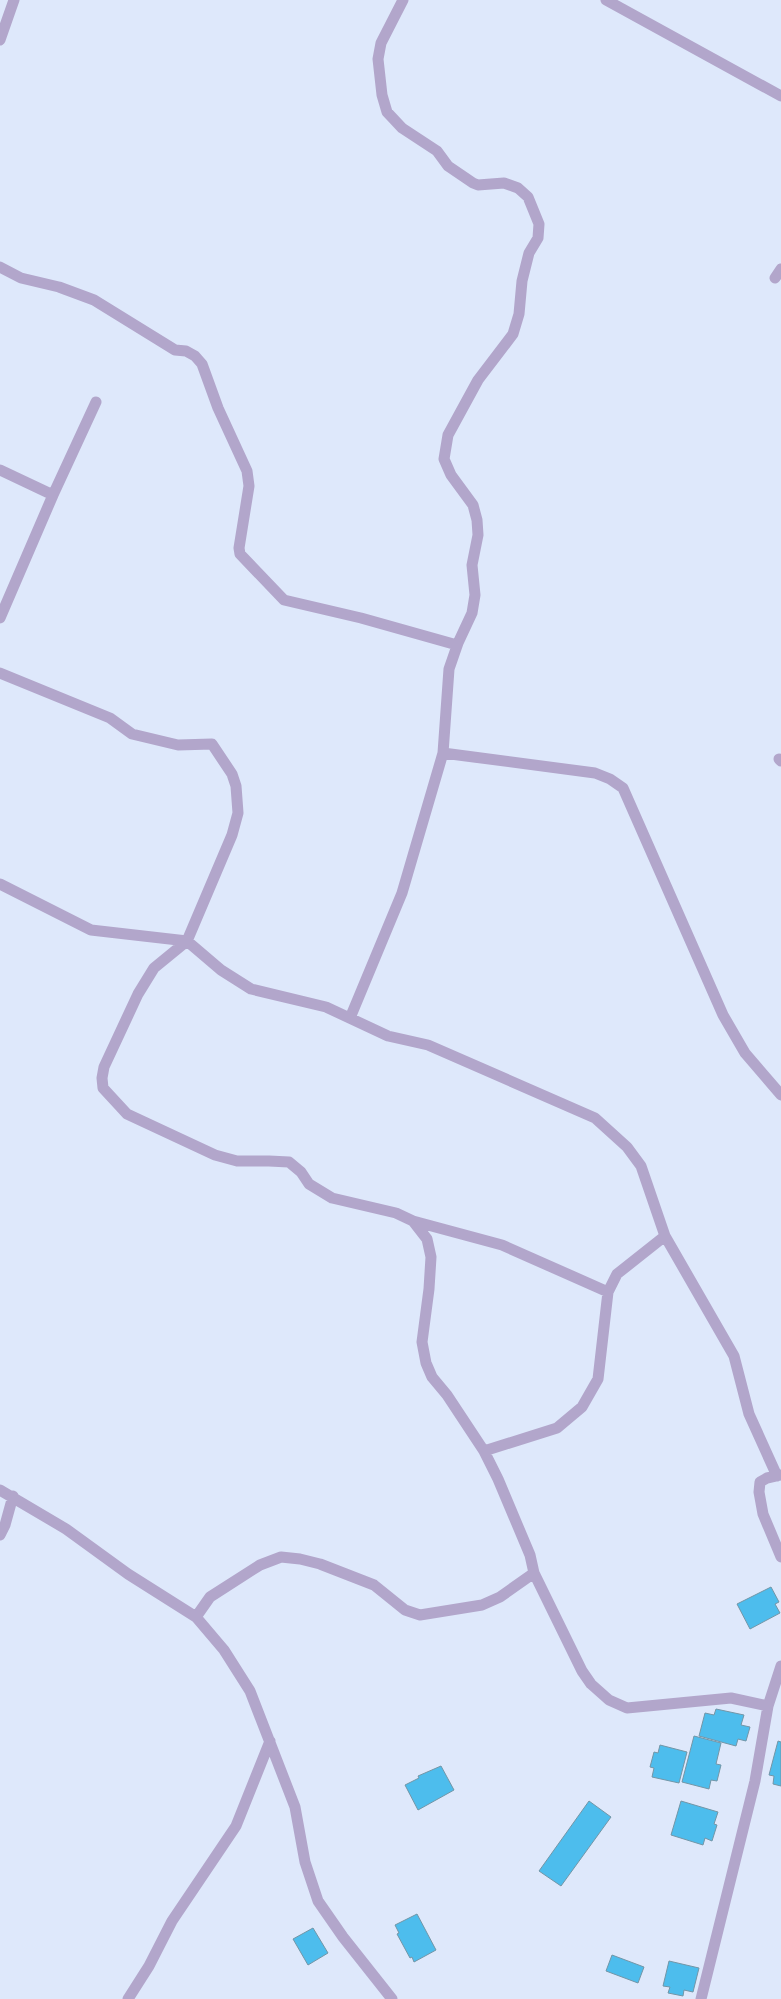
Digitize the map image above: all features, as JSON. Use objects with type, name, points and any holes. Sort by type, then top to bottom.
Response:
[{"type":"street","points":[[0,40],[14,0]]},
{"type":"street","points":[[350,1018],[402,893],[443,753],[449,669],[457,645],[472,613],[475,596],[472,565],[478,536],[478,520],[473,505],[451,475],[444,460],[448,435],[478,380],[513,334],[519,314],[522,282],[529,253],[538,238],[539,224],[528,196],[518,188],[504,183],[478,185],[473,183],[448,166],[437,151],[402,128],[387,112],[382,95],[378,59],[381,43],[403,0]]},
{"type":"street","points":[[606,0],[781,96]]},
{"type":"street","points":[[0,267],[21,278],[59,287],[94,300],[175,350],[186,351],[195,356],[202,364],[218,408],[247,471],[249,486],[239,548],[240,554],[284,600],[361,618],[457,645]]},
{"type":"street","points":[[0,618],[53,495],[96,402]]},
{"type":"street","points":[[0,470],[53,495]]},
{"type":"street","points":[[0,673],[110,718],[132,734],[178,745],[212,744],[232,774],[236,786],[238,813],[232,835],[187,941],[154,968],[138,994],[104,1066],[103,1088],[108,1095],[127,1114],[215,1155],[237,1161],[269,1160],[289,1162],[301,1172],[309,1184],[332,1198],[396,1213],[413,1221],[502,1245],[608,1292]]},
{"type":"street","points":[[443,753],[595,773],[610,779],[623,788],[723,1015],[745,1052],[781,1095]]},
{"type":"street","points":[[0,884],[91,930],[187,941],[220,970],[251,989],[326,1007],[388,1036],[428,1045],[595,1118],[627,1147],[641,1166],[665,1236],[734,1356],[749,1414],[779,1475],[760,1482],[759,1492],[763,1514],[781,1557]]},
{"type":"street","points":[[413,1221],[427,1238],[431,1257],[422,1342],[426,1363],[432,1377],[447,1395],[484,1451],[498,1478],[530,1555],[534,1573],[582,1671],[591,1684],[609,1700],[627,1708],[731,1698],[768,1706]]},
{"type":"street","points":[[484,1451],[557,1428],[582,1407],[598,1379],[608,1292],[617,1274],[665,1236]]},
{"type":"street","points":[[0,1490],[66,1529],[128,1574],[196,1617],[224,1650],[250,1691],[295,1807],[305,1862],[318,1901],[343,1937],[392,1999]]},
{"type":"street","points":[[0,1534],[5,1525],[13,1496]]},
{"type":"street","points":[[196,1617],[210,1597],[260,1565],[281,1558],[300,1558],[374,1585],[405,1610],[420,1615],[482,1605],[500,1597],[534,1573]]},
{"type":"street","points":[[701,1999],[755,1781],[768,1706],[781,1666]]},
{"type":"street","points":[[128,1999],[149,1966],[172,1921],[236,1826],[270,1741]]},
{"type":"building","points":[[771,1587],[779,1602],[775,1604],[780,1613],[750,1629],[737,1604]]},
{"type":"building","points":[[716,1709],[744,1715],[741,1725],[750,1727],[746,1741],[738,1739],[736,1746],[699,1736],[705,1713],[714,1715]]},
{"type":"building","points":[[694,1736],[721,1743],[716,1764],[721,1765],[717,1781],[711,1780],[709,1789],[682,1782]]},
{"type":"building","points":[[778,1741],[781,1742],[781,1786],[773,1784],[774,1776],[769,1775]]},
{"type":"building","points":[[660,1745],[687,1752],[679,1783],[652,1777],[654,1768],[650,1767],[654,1752],[658,1753]]},
{"type":"building","points":[[441,1766],[454,1790],[418,1810],[405,1785],[419,1778],[418,1776]]},
{"type":"building","points":[[589,1801],[611,1817],[561,1886],[539,1871]]},
{"type":"building","points":[[681,1801],[718,1812],[714,1824],[717,1825],[712,1841],[705,1838],[703,1845],[671,1835]]},
{"type":"building","points":[[417,1914],[436,1950],[414,1962],[397,1934],[399,1933],[395,1925]]},
{"type":"building","points":[[313,1928],[328,1953],[308,1965],[293,1939]]},
{"type":"building","points":[[612,1955],[644,1967],[638,1983],[606,1971]]},
{"type":"building","points":[[669,1961],[699,1968],[693,1992],[684,1990],[683,1996],[668,1993],[670,1987],[663,1986]]}]
